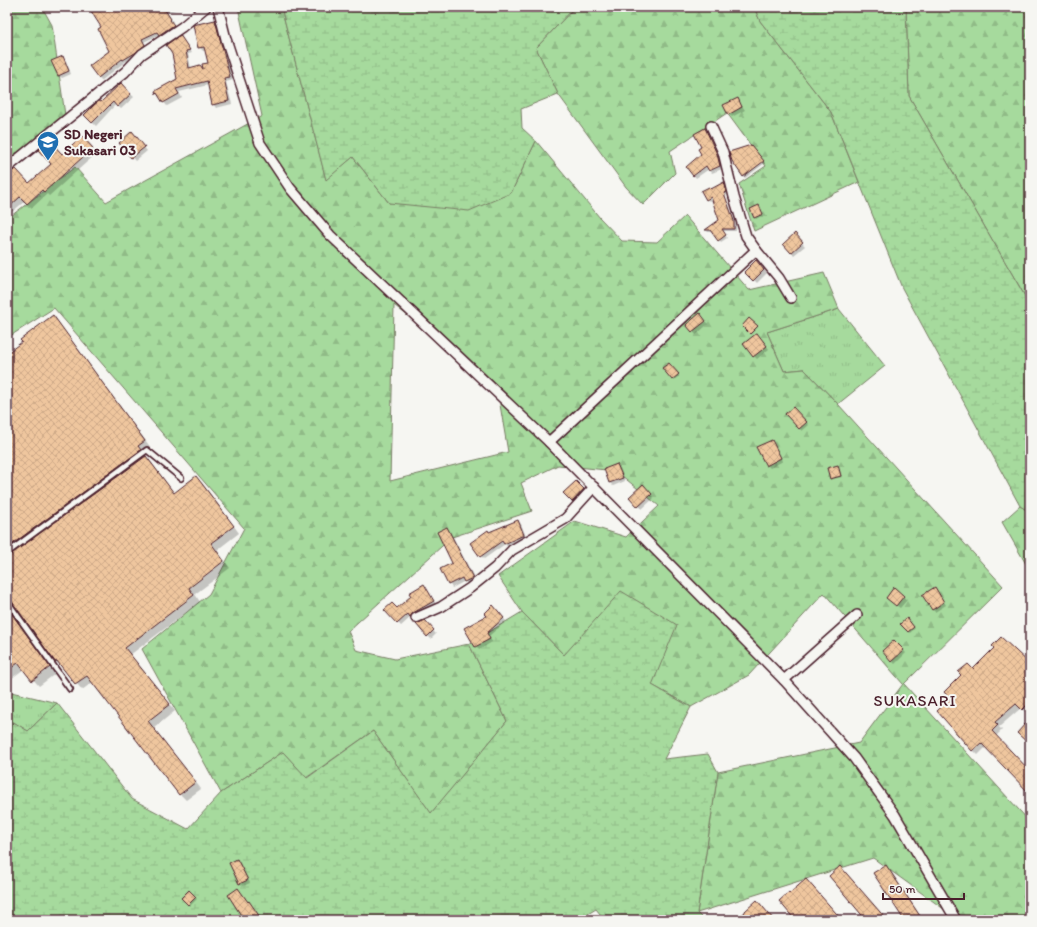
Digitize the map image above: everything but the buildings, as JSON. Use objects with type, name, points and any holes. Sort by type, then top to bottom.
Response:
[{"type":"street","points":[[7,168],[129,68],[142,54],[182,27],[206,7]]},
{"type":"street","points":[[218,7],[226,39],[260,143],[290,188],[330,235],[549,442],[784,680],[854,758],[895,816],[956,920]]},
{"type":"street","points":[[711,126],[723,152],[734,197],[746,236],[779,278],[791,298]]},
{"type":"street","points":[[549,442],[756,250]]},
{"type":"street","points":[[416,618],[441,607],[470,588],[495,568],[512,550],[565,519],[594,487]]},
{"type":"street","points":[[784,680],[857,615]]},
{"type":"lane","points":[[7,553],[147,450],[181,478]]},
{"type":"lane","points":[[7,601],[70,688]]},
{"type":"green space","points":[[7,7],[42,7],[52,25],[65,115],[7,168]]},
{"type":"green space","points":[[238,7],[281,7],[326,179],[353,157],[389,203],[511,193],[536,141],[600,218],[622,241],[657,242],[685,216],[749,290],[824,273],[839,309],[767,332],[784,371],[804,369],[838,404],[1003,586],[904,684],[1030,822],[1030,888],[1023,896],[1030,903],[1030,920],[959,920],[873,858],[697,913],[718,772],[859,743],[903,684],[824,593],[749,675],[691,707],[652,685],[564,655],[522,612],[498,576],[575,521],[626,537],[659,506],[616,471],[558,465],[521,483],[532,511],[452,537],[348,631],[356,650],[395,659],[469,644],[507,721],[431,814],[373,731],[306,778],[283,752],[221,793],[142,649],[209,594],[244,528],[54,308],[7,338],[7,219],[75,167],[106,202],[262,116]],"holes":[[[394,305],[497,387],[508,452],[390,481]]]},
{"type":"green space","points":[[281,7],[575,7],[536,48],[558,94],[521,109],[522,128],[536,141],[511,193],[469,211],[389,203],[353,157],[326,180]]},
{"type":"green space","points":[[575,7],[754,7],[760,21],[831,112],[859,182],[754,231],[739,184],[766,166],[727,113],[670,151],[675,173],[643,205],[626,187],[558,94],[536,48]]},
{"type":"green space","points":[[754,7],[906,7],[909,96],[1030,305],[1030,512],[1020,506],[902,288],[831,112],[760,21]]},
{"type":"green space","points":[[906,7],[1030,7],[1030,305],[909,96]]},
{"type":"green space","points":[[839,309],[885,366],[838,404],[804,369],[784,371],[767,332]]},
{"type":"green space","points":[[1020,506],[1030,512],[1030,568],[1026,564],[1002,522]]},
{"type":"green space","points":[[621,591],[677,625],[652,685],[691,707],[664,759],[708,754],[718,772],[697,913],[704,920],[605,920],[596,909],[578,920],[7,920],[7,718],[28,731],[57,703],[132,799],[188,829],[221,793],[283,752],[307,778],[373,731],[431,813],[507,721],[469,644],[522,612],[564,655]]},
{"type":"green space","points":[[7,691],[57,703],[28,731],[7,718]]},
{"type":"place","name":"SD Negeri Sukasari 03","points":[[48,162]]},
{"type":"district","name":"SUKASARI","points":[[915,700]]}]
